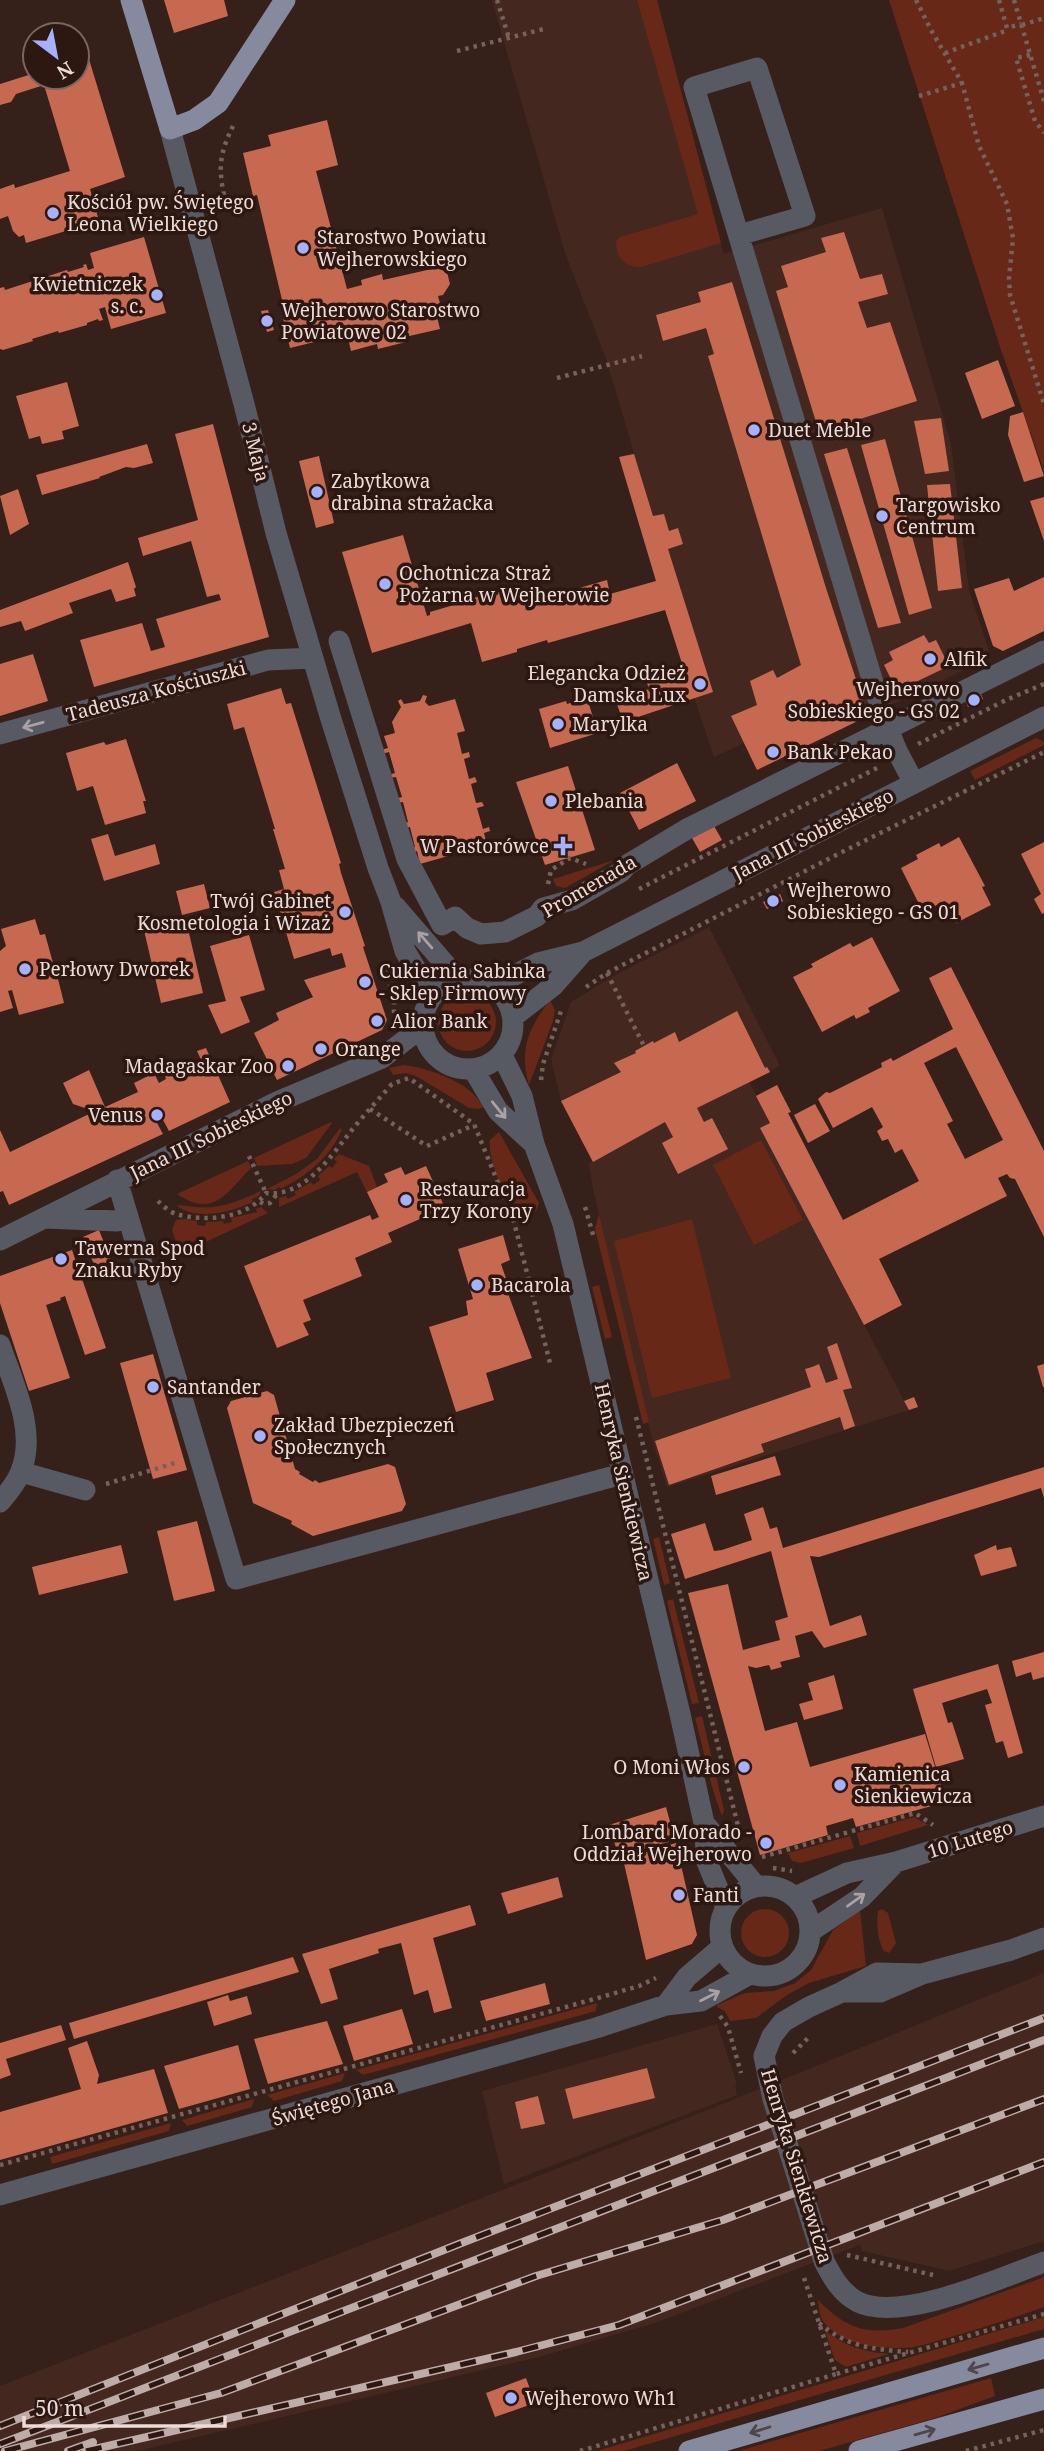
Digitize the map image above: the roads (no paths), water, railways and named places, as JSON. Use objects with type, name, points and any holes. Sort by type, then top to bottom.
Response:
[{"type":"main road","name":"3 Maja","points":[[131,0],[170,129]]},
{"type":"main road","points":[[170,129],[194,120],[218,103],[285,0]]},
{"type":"main road","points":[[689,2451],[1044,2348]]},
{"type":"main road","points":[[859,2451],[1044,2399]]},
{"type":"street","points":[[739,235],[805,216],[757,68],[694,87],[887,728],[914,783]]},
{"type":"street","name":"3 Maja","points":[[170,129],[276,533],[313,658],[405,951],[432,996]]},
{"type":"street","name":"Promenada","points":[[339,641],[372,752],[412,870],[442,925],[455,917],[467,928],[481,934],[505,932],[537,916],[543,908],[572,900],[621,872],[627,865],[687,828],[1044,651]]},
{"type":"street","name":"Tadeusza Kościuszki","points":[[0,734],[268,660],[313,658]]},
{"type":"street","name":"Jana III Sobieskiego","points":[[493,986],[538,963],[583,952],[1044,717]]},
{"type":"street","name":"3 Maja","points":[[391,902],[458,979]]},
{"type":"street","name":"Jana III Sobieskiego","points":[[513,1017],[553,986],[583,952]]},
{"type":"street","points":[[458,979],[476,979],[493,986],[503,994],[513,1017],[513,1031],[502,1055],[489,1064],[473,1069],[457,1068],[443,1062],[431,1051],[422,1027],[424,1010],[432,996],[444,985],[458,979]]},
{"type":"street","name":"Jana III Sobieskiego","points":[[382,1058],[422,1027]]},
{"type":"street","name":"Jana III Sobieskiego","points":[[0,1240],[277,1102],[382,1058],[431,1051]]},
{"type":"street","name":"Henryka Sienkiewicza","points":[[502,1055],[522,1096],[534,1144],[563,1224],[704,1824],[707,1862],[726,1908]]},
{"type":"street","name":"Henryka Sienkiewicza","points":[[473,1069],[498,1111],[534,1144]]},
{"type":"street","points":[[117,1180],[236,1579],[622,1474]]},
{"type":"street","name":"Jana III Sobieskiego","points":[[43,1218],[117,1221]]},
{"type":"street","points":[[0,1345],[22,1413],[25,1454],[21,1472],[0,1502]]},
{"type":"street","points":[[21,1472],[85,1490]]},
{"type":"street","name":"10 Lutego","points":[[795,1897],[847,1873],[896,1862],[1044,1816]]},
{"type":"street","name":"Henryka Sienkiewicza","points":[[704,1824],[756,1886]]},
{"type":"street","name":"10 Lutego","points":[[811,1931],[862,1897],[896,1862]]},
{"type":"street","points":[[756,1886],[783,1889],[795,1897],[809,1918],[811,1931],[809,1945],[802,1958],[779,1975],[765,1977],[738,1968],[722,1947],[721,1920],[726,1908],[744,1891],[756,1886]]},
{"type":"street","name":"Henryka Sienkiewicza","points":[[1044,1938],[1011,1950],[922,1974],[877,1973],[783,2022],[772,2036],[764,2056],[773,2099],[824,2261],[843,2291],[858,2302],[873,2307],[893,2308],[919,2304],[1044,2262]]},
{"type":"street","points":[[666,2005],[687,1978],[722,1947]]},
{"type":"street","name":"Świętego Jana","points":[[0,2195],[569,2036],[666,2005],[701,2001],[750,1974]]},
{"type":"railway","points":[[0,2426],[459,2244],[1044,2018]]},
{"type":"railway","points":[[0,2444],[1044,2040]]},
{"type":"railway","points":[[5,2451],[221,2393],[536,2276],[723,2220],[1044,2099]]},
{"type":"railway","points":[[86,2451],[516,2352],[619,2325],[1044,2162]]},
{"type":"railway","points":[[68,2451],[93,2442]]},
{"type":"place","name":"Kościół pw. Świętego Leona Wielkiego","points":[[53,213]]},
{"type":"place","name":"Starostwo Powiatu Wejherowskiego","points":[[303,248]]},
{"type":"place","name":"Kwietniczek s. c.","points":[[157,295]]},
{"type":"place","name":"Wejherowo Starostwo Powiatowe 02","points":[[267,321]]},
{"type":"place","name":"Duet Meble","points":[[754,430]]},
{"type":"place","name":"Zabytkowa drabina strażacka","points":[[317,492]]},
{"type":"place","name":"Targowisko Centrum","points":[[882,516]]},
{"type":"place","name":"Ochotnicza Straż Pożarna w Wejherowie","points":[[385,584]]},
{"type":"place","name":"Alfik","points":[[930,659]]},
{"type":"place","name":"Elegancka Odzież Damska Lux","points":[[700,684]]},
{"type":"place","name":"Wejherowo Sobieskiego - GS 02","points":[[974,700]]},
{"type":"place","name":"Marylka","points":[[558,724]]},
{"type":"place","name":"Bank Pekao","points":[[773,752]]},
{"type":"place","name":"Plebania","points":[[551,801]]},
{"type":"place","name":"W Pastorówce","points":[[563,846]]},
{"type":"place","name":"Wejherowo Sobieskiego - GS 01","points":[[773,901]]},
{"type":"place","name":"Twój Gabinet Kosmetologia i Wizaż","points":[[345,912]]},
{"type":"place","name":"Perłowy Dworek","points":[[25,969]]},
{"type":"place","name":"Cukiernia Sabinka - Sklep Firmowy","points":[[365,982]]},
{"type":"place","name":"Alior Bank","points":[[377,1021]]},
{"type":"place","name":"Orange","points":[[321,1049]]},
{"type":"place","name":"Madagaskar Zoo","points":[[288,1066]]},
{"type":"place","name":"Venus","points":[[157,1115]]},
{"type":"place","name":"Restauracja Trzy Korony","points":[[406,1200]]},
{"type":"place","name":"Tawerna Spod Znaku Ryby","points":[[61,1259]]},
{"type":"place","name":"Bacarola","points":[[477,1285]]},
{"type":"place","name":"Santander","points":[[153,1387]]},
{"type":"place","name":"Zakład Ubezpieczeń Społecznych","points":[[260,1436]]},
{"type":"place","name":"O Moni Włos","points":[[744,1767]]},
{"type":"place","name":"Kamienica Sienkiewicza","points":[[840,1785]]},
{"type":"place","name":"Lombard Morado - Oddział Wejherowo","points":[[766,1843]]},
{"type":"place","name":"Fanti","points":[[679,1895]]},
{"type":"place","name":"Wejherowo Wh1","points":[[511,2398]]}]
